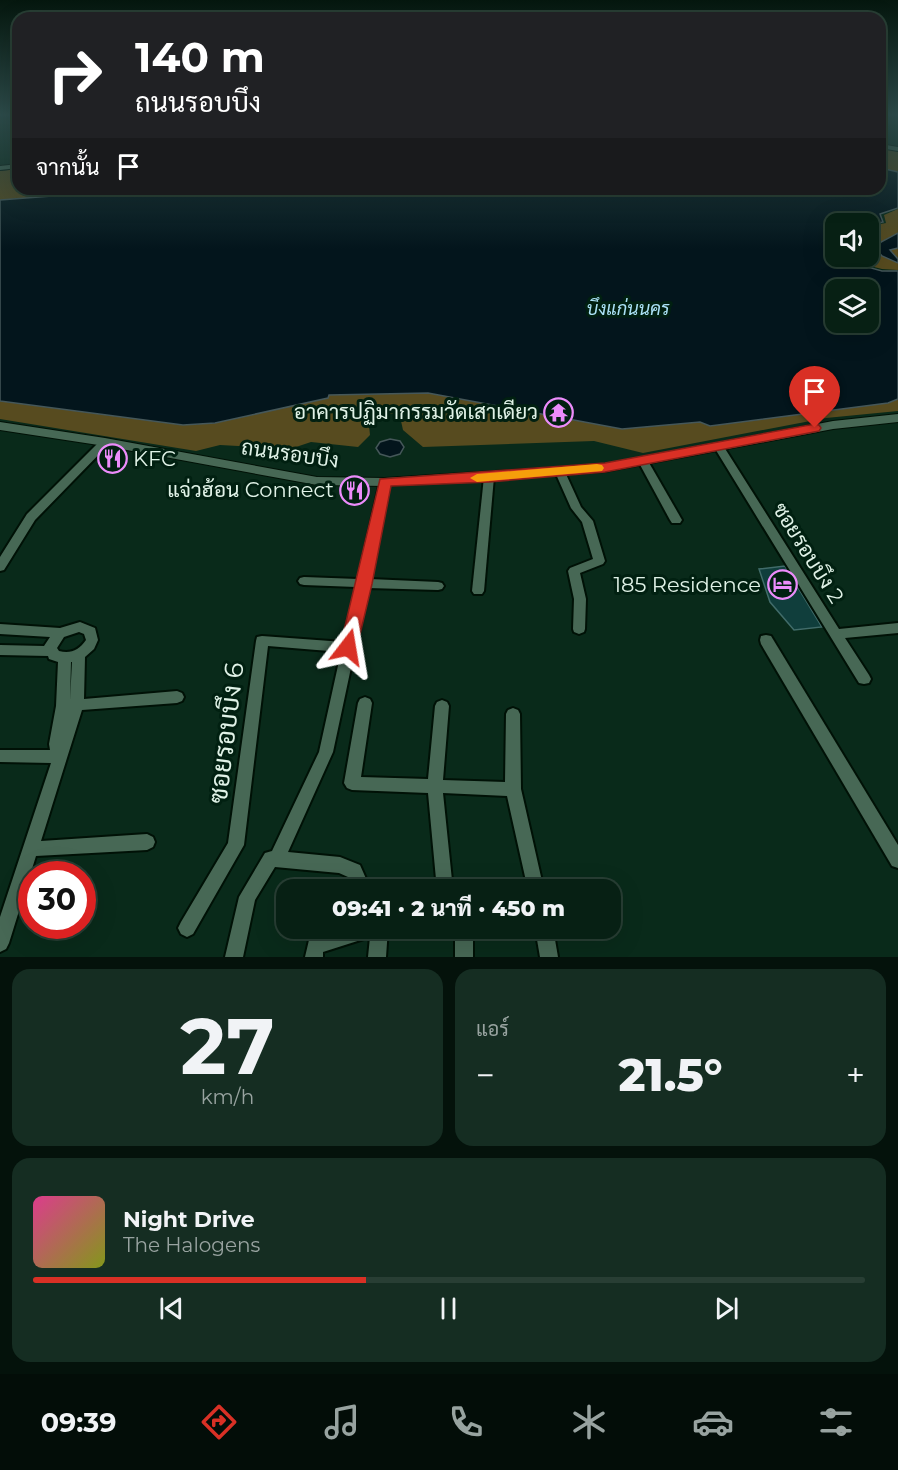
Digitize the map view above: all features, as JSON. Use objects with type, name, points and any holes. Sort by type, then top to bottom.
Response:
[{"type":"street","name":"ถนนรอบบึง","points":[[0,426],[105,442],[317,481],[385,482],[560,472],[643,461],[833,425],[898,418]]},
{"type":"street","points":[[0,567],[32,517],[105,442]]},
{"type":"street","name":"ซอยรอบบึง 2","points":[[719,447],[864,679]]},
{"type":"street","points":[[643,461],[676,520]]},
{"type":"street","points":[[560,472],[576,508],[587,521],[599,561],[574,571],[580,599],[579,629]]},
{"type":"street","points":[[478,591],[489,477]]},
{"type":"street","points":[[277,859],[326,752],[385,482]]},
{"type":"street","points":[[304,581],[438,586]]},
{"type":"street","points":[[0,630],[60,633],[80,627],[90,631],[92,640],[72,656],[54,655],[51,651],[0,650]]},
{"type":"street","points":[[836,634],[898,628]]},
{"type":"street","points":[[51,651],[52,642],[60,633]]},
{"type":"street","points":[[766,640],[898,860]]},
{"type":"street","name":"ซอยรอบบึง 6","points":[[187,928],[236,845],[262,641],[348,647]]},
{"type":"street","points":[[0,943],[59,757],[56,744],[70,705],[72,656]]},
{"type":"street","points":[[70,705],[177,697]]},
{"type":"street","points":[[365,703],[352,783],[513,789]]},
{"type":"street","points":[[442,706],[435,787],[444,879]]},
{"type":"street","points":[[513,714],[513,789],[533,879]]},
{"type":"street","points":[[0,756],[59,757]]},
{"type":"street","points":[[30,849],[147,842]]},
{"type":"street","points":[[234,957],[247,897],[271,859],[340,865],[354,871],[358,879]]},
{"type":"street","points":[[314,957],[315,946],[337,939]]},
{"type":"street","points":[[377,957],[378,939]]},
{"type":"street","points":[[464,939],[464,957]]},
{"type":"street","points":[[546,939],[549,957]]},
{"type":"shaded area","points":[[886,160],[898,160],[898,172],[886,169]]},
{"type":"shaded area","points":[[12,170],[12,195],[65,195],[0,200],[0,171]]},
{"type":"shaded area","points":[[898,209],[898,270],[874,267],[879,267],[879,224],[886,223],[884,215]]},
{"type":"shaded area","points":[[428,393],[501,405],[500,407],[700,422],[710,426],[898,399],[898,411],[826,418],[643,453],[594,441],[423,447],[403,430],[401,421],[410,414],[355,413],[369,425],[370,435],[358,447],[311,442],[290,449],[220,445],[196,451],[0,419],[0,401],[183,425],[215,423],[328,395]]},
{"type":"water","name":"บึงแก่นนคร","points":[[886,169],[898,172],[898,208],[880,214],[883,222],[879,223],[879,213],[825,213],[825,267],[867,267],[882,271],[898,271],[898,399],[888,403],[710,426],[700,422],[622,429],[428,393],[329,395],[328,398],[215,423],[183,425],[0,401],[0,200],[65,195],[886,195]]},
{"type":"water","points":[[898,233],[898,248],[890,250],[898,259],[898,263],[879,252],[881,242]]},
{"type":"water","points":[[390,439],[400,441],[404,447],[400,454],[390,457],[380,454],[376,448],[380,442]]},
{"type":"building","name":"185 Residence","points":[[785,566],[822,627],[794,630],[770,602],[759,569]]},
{"type":"slow traffic","points":[[477,478],[597,468]]},
{"type":"place","name":"อาคารปฏิมากรรมวัดเสาเดียว","points":[[559,412]]},
{"type":"place","name":"KFC","points":[[112,459]]},
{"type":"place","name":"แจ่วฮ้อน Connect","points":[[355,490]]},
{"type":"place","name":"185 Residence","points":[[782,585]]},
{"type":"route","points":[[348,647],[364,584],[385,482],[605,468],[815,428]]}]
